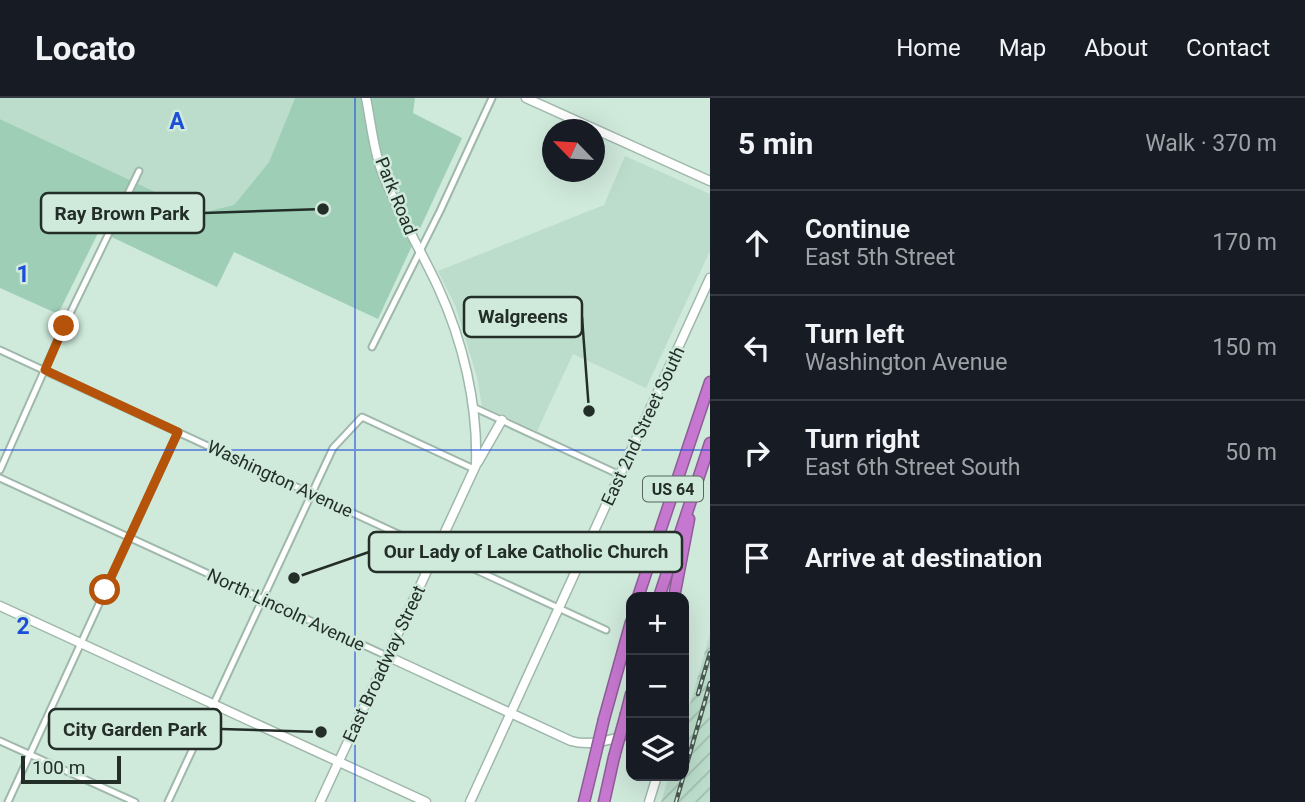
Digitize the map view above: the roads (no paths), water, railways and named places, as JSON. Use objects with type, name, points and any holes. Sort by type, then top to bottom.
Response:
[{"type":"highway","name":"US 64","points":[[640,592],[710,382]]},
{"type":"highway","name":"US 64","points":[[661,592],[710,443]]},
{"type":"highway","points":[[675,592],[697,479]]},
{"type":"highway","points":[[584,802],[626,640]]},
{"type":"highway","points":[[604,802],[626,714]]},
{"type":"main road","name":"Park Road","points":[[366,98],[381,169],[447,309],[473,407]]},
{"type":"main road","points":[[527,98],[710,181]]},
{"type":"main road","name":"East 2nd Street South","points":[[470,802],[710,278]]},
{"type":"main road","name":"East Broadway Street","points":[[320,802],[475,467],[473,407]]},
{"type":"main road","points":[[475,467],[502,420]]},
{"type":"main road","points":[[0,606],[426,802]]},
{"type":"main road","name":"North Lincoln Avenue","points":[[387,656],[572,741],[591,743],[626,735]]},
{"type":"main road","points":[[649,802],[655,781]]},
{"type":"street","points":[[372,347],[440,211],[492,98]]},
{"type":"street","points":[[0,470],[139,171]]},
{"type":"street","name":"Washington Avenue","points":[[0,350],[606,630]]},
{"type":"street","points":[[473,407],[620,475]]},
{"type":"street","points":[[168,802],[333,448],[362,417],[475,467]]},
{"type":"street","points":[[8,802],[178,432]]},
{"type":"street","name":"North Lincoln Avenue","points":[[0,478],[387,656]]},
{"type":"street","points":[[0,740],[135,802]]},
{"type":"railway","points":[[698,694],[710,653]]},
{"type":"railway","points":[[676,802],[710,683]]},
{"type":"place","name":"Ray Brown Park","points":[[323,209]]},
{"type":"place","name":"Walgreens","points":[[589,411]]},
{"type":"place","name":"Our Lady of Lake Catholic Church","points":[[294,578]]},
{"type":"place","name":"City Garden Park","points":[[321,732]]}]
